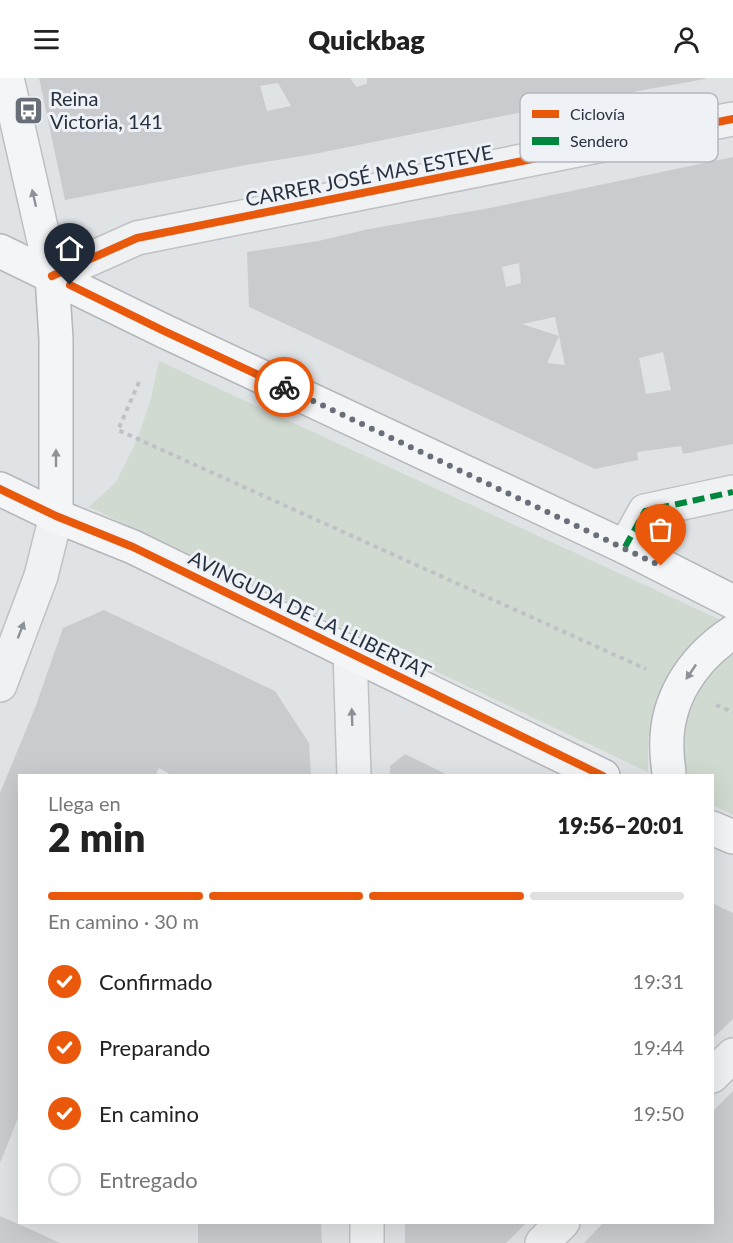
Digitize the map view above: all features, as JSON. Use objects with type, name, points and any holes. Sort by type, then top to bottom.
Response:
[{"type":"main road","points":[[7,78],[52,276],[56,339],[56,516]]},
{"type":"main road","points":[[0,251],[164,331],[625,548],[733,602]]},
{"type":"main road","name":"AVINGUDA DE LA LLIBERTAT","points":[[0,489],[56,516],[132,547],[599,774]]},
{"type":"main road","points":[[669,774],[666,751],[669,718],[681,687],[696,664],[716,644],[733,632]]},
{"type":"main road","points":[[714,829],[733,837]]},
{"type":"street","name":"CARRER JOSÉ MAS ESTEVE","points":[[718,122],[733,119]]},
{"type":"street","name":"CARRER JOSÉ MAS ESTEVE","points":[[52,276],[137,238],[520,162]]},
{"type":"street","points":[[625,548],[645,511],[733,492]]},
{"type":"street","points":[[0,685],[41,576],[56,516]]},
{"type":"street","points":[[350,652],[354,774]]},
{"type":"street","points":[[714,1074],[733,1055]]},
{"type":"street","points":[[367,1224],[367,1243]]},
{"type":"street","points":[[542,1243],[561,1224]]},
{"type":"path","points":[[140,382],[118,430],[649,670]]},
{"type":"path","points":[[710,702],[733,712]]},
{"type":"shaded area","points":[[159,361],[723,621],[656,710],[648,739],[648,772],[89,507],[116,482],[137,440],[151,398]]},
{"type":"shaded area","points":[[733,651],[733,815],[714,806],[714,774],[688,774],[681,747],[686,720],[704,681]]},
{"type":"building","points":[[39,78],[350,78],[356,87],[367,84],[367,78],[705,78],[627,93],[520,93],[520,113],[314,154],[65,200]],"holes":[[[278,83],[291,106],[267,111],[260,86]]]},
{"type":"building","points":[[733,157],[733,444],[683,454],[681,446],[637,452],[638,460],[595,469],[249,307],[247,252],[318,241],[369,229],[490,208],[718,162]],"holes":[[[519,263],[521,283],[506,287],[502,267]],[[555,317],[559,336],[522,324]],[[559,336],[565,365],[547,363]],[[663,352],[671,390],[646,394],[639,358]]]},
{"type":"building","points":[[104,610],[275,691],[309,743],[311,774],[170,774],[159,768],[156,774],[18,774],[18,1118],[0,1163],[0,793],[35,708],[63,628]]},
{"type":"building","points":[[405,754],[446,774],[390,774],[390,766]]},
{"type":"building","points":[[714,904],[733,913],[733,1019],[714,1037]]},
{"type":"building","points":[[733,1091],[733,1243],[584,1243],[602,1224],[714,1224],[714,1110]]},
{"type":"building","points":[[0,1216],[60,1243],[0,1243]]},
{"type":"building","points":[[198,1224],[321,1224],[322,1243],[198,1243]]},
{"type":"building","points":[[405,1224],[525,1224],[506,1243],[405,1243]]},
{"type":"marked path","points":[[625,547],[645,511],[733,492]]},
{"type":"cycle path","points":[[718,122],[733,119]]},
{"type":"cycle path","points":[[52,276],[137,238],[520,162]]},
{"type":"cycle path","points":[[0,489],[56,516],[133,547],[599,774]]},
{"type":"way so far","points":[[284,387],[661,566]]},
{"type":"place","name":"Reina Victoria, 141","points":[[29,110]]},
{"type":"route","points":[[70,285],[284,387]]}]
